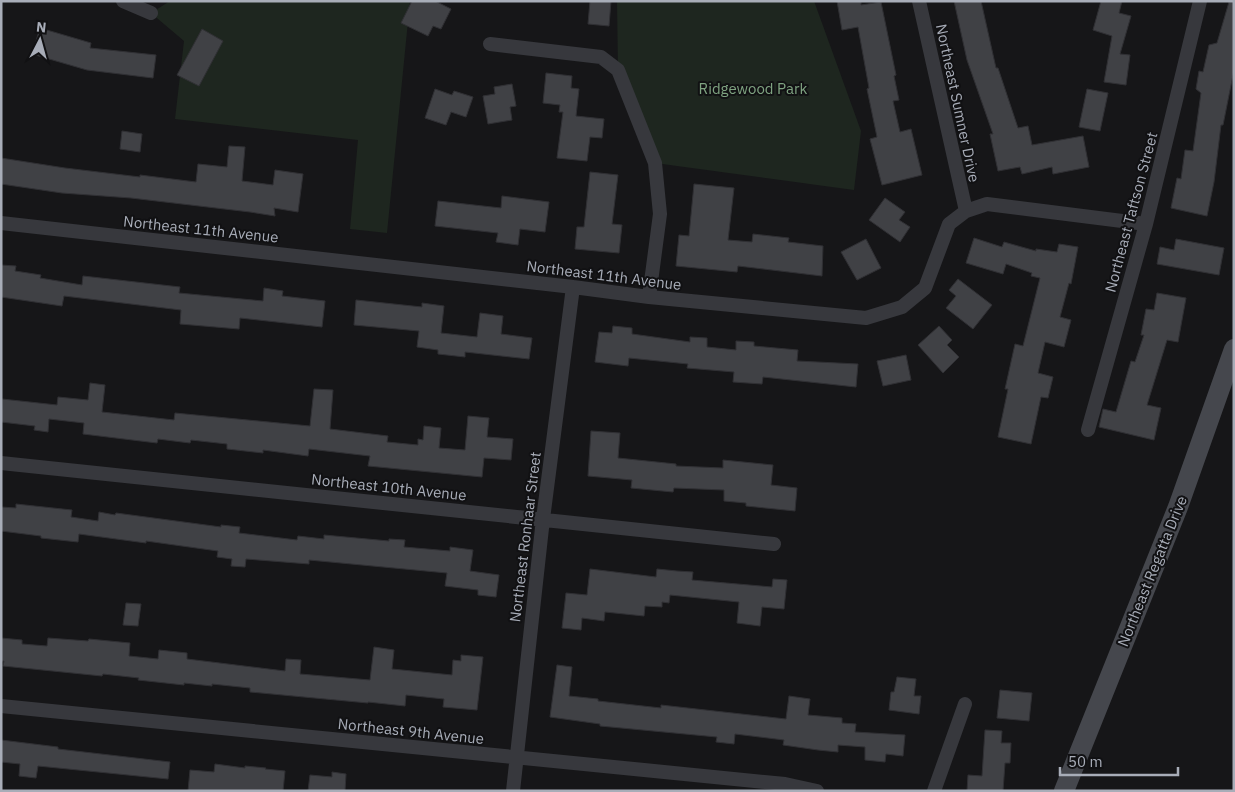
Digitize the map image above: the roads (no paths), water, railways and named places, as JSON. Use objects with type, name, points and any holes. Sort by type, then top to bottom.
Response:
[{"type":"main road","name":"Northeast Regatta Drive","points":[[1064,791],[1178,507],[1234,349]]},
{"type":"street","points":[[123,1],[151,13]]},
{"type":"street","name":"Northeast Sumner Drive","points":[[920,1],[966,211]]},
{"type":"street","name":"Northeast Taftson Street","points":[[1088,430],[1146,224],[1200,1]]},
{"type":"street","points":[[490,44],[601,58],[618,70],[654,164],[660,214],[649,298]]},
{"type":"street","name":"Northeast 11th Avenue","points":[[1,223],[573,287],[649,298],[866,318],[902,307],[925,288],[949,224],[966,211],[987,204],[1146,224]]},
{"type":"street","name":"Northeast Ronhaar Street","points":[[513,791],[543,519],[573,287]]},
{"type":"street","name":"Northeast 10th Avenue","points":[[1,463],[774,544]]},
{"type":"street","points":[[934,791],[965,704]]},
{"type":"street","name":"Northeast 9th Avenue","points":[[1,706],[785,784],[817,791]]},
{"type":"park label","name":"Ridgewood Park","points":[[753,88]]}]
